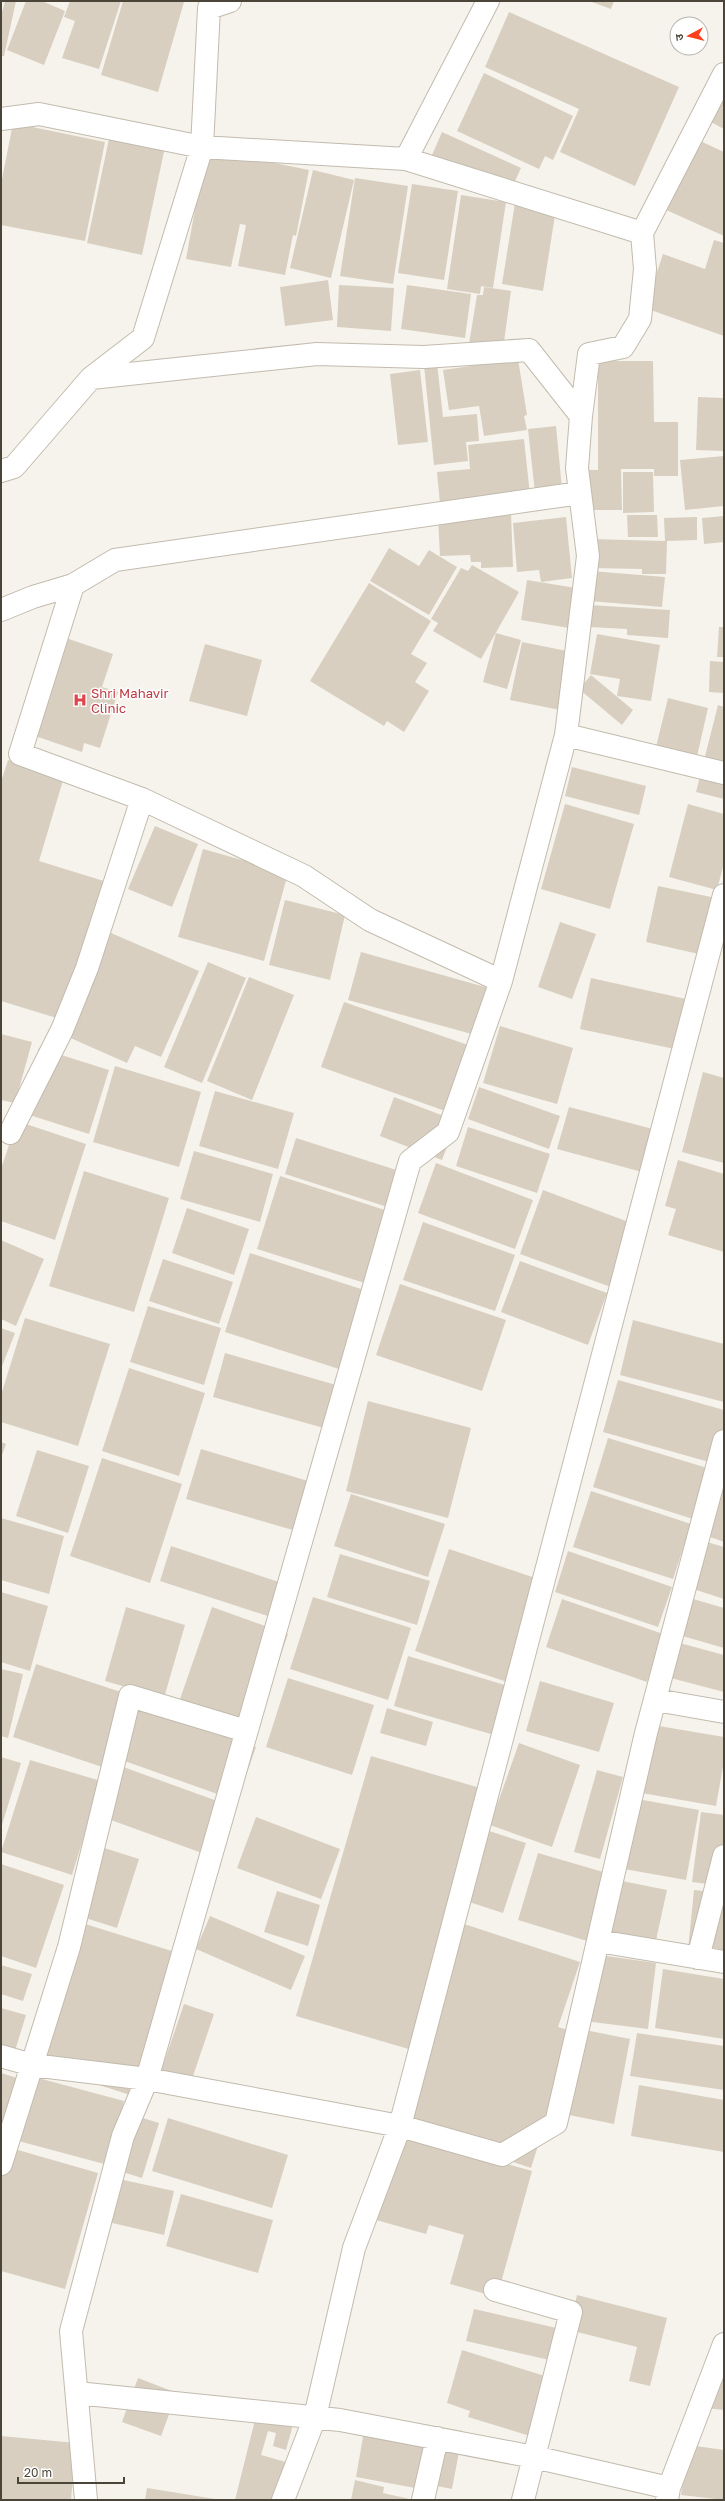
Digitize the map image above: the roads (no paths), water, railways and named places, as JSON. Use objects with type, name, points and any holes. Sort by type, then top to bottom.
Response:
[{"type":"street","points":[[1,471],[14,467],[91,378],[143,338],[202,147],[208,8],[230,1]]},
{"type":"street","points":[[406,159],[488,1]]},
{"type":"street","points":[[86,2500],[71,2331],[123,2136],[147,2079],[410,1161],[448,1132],[501,981],[566,735],[588,556],[577,468],[581,416],[589,354],[623,347],[640,319],[645,269],[642,233],[724,74]]},
{"type":"street","points":[[1,119],[39,114],[202,147],[406,159],[642,233]]},
{"type":"street","points":[[91,378],[317,354],[424,357],[529,350],[581,416]]},
{"type":"street","points":[[1,610],[33,597],[73,585],[115,560],[580,493]]},
{"type":"street","points":[[73,585],[20,754],[142,799],[304,876],[370,920],[501,981]]},
{"type":"street","points":[[566,735],[724,773]]},
{"type":"street","points":[[10,1133],[62,1030],[81,981],[142,799]]},
{"type":"street","points":[[283,2500],[315,2418],[354,2248],[400,2126],[724,895]]},
{"type":"street","points":[[1,2056],[32,2065],[147,2079],[400,2126],[502,2155],[556,2123],[656,1700],[724,1441]]},
{"type":"street","points":[[1,2164],[69,1947],[130,1696],[246,1731]]},
{"type":"street","points":[[656,1700],[724,1712]]},
{"type":"street","points":[[698,1958],[724,1856]]},
{"type":"street","points":[[598,1941],[724,1962]]},
{"type":"street","points":[[495,2290],[571,2312],[523,2500]]},
{"type":"street","points":[[77,2393],[340,2420],[534,2457],[668,2494],[724,2344]]},
{"type":"street","points":[[423,2500],[437,2438]]},
{"type":"place","name":"Shri Mahavir Clinic","points":[[80,700]]}]
